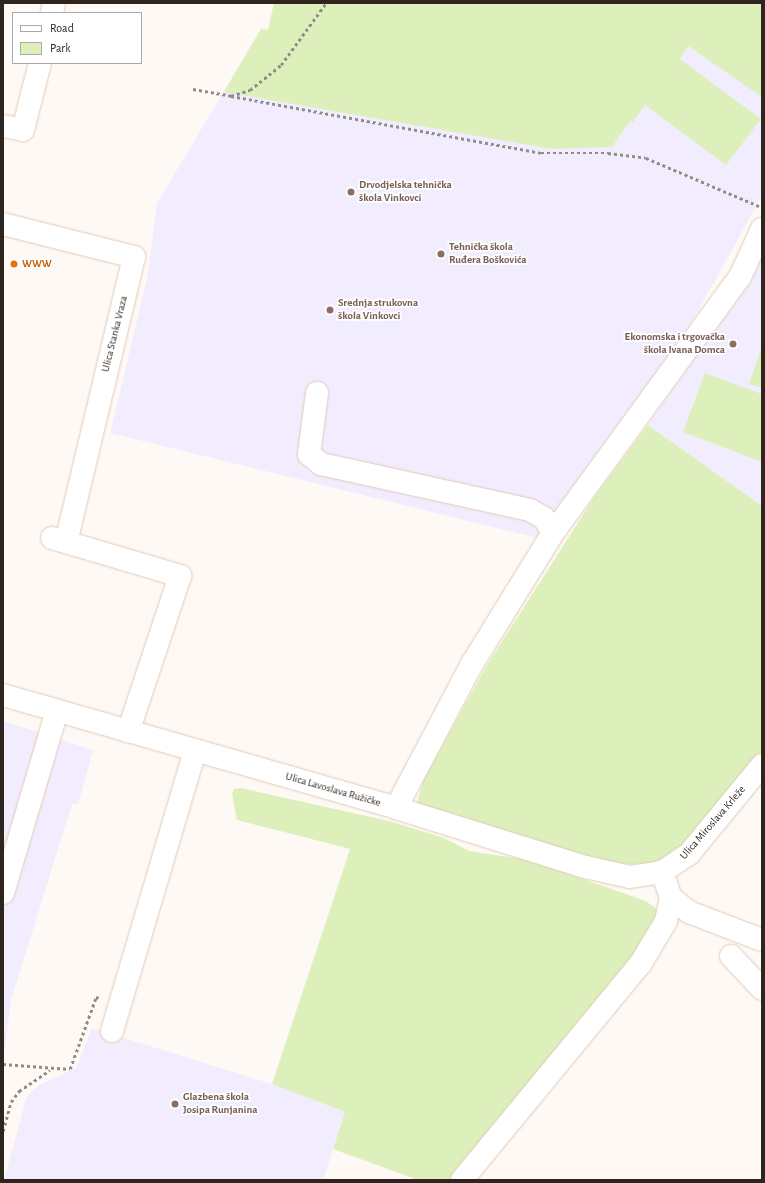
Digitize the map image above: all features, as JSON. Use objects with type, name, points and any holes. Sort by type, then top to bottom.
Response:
[{"type":"street","points":[[3,126],[23,130],[40,64]]},
{"type":"street","name":"Ulica Stanka Vraza","points":[[3,224],[134,258],[59,540],[180,576],[128,732]]},
{"type":"street","points":[[396,808],[472,664],[553,533],[740,277],[762,229]]},
{"type":"street","points":[[317,393],[309,454],[321,464],[530,510],[544,518],[553,533]]},
{"type":"street","name":"Ulica Lavoslava Ružičke","points":[[3,695],[396,808],[586,867],[630,876],[662,872]]},
{"type":"street","points":[[3,894],[57,711]]},
{"type":"street","points":[[112,1031],[195,751]]},
{"type":"street","name":"Ulica Miroslava Krleže","points":[[662,872],[689,854],[762,765]]},
{"type":"street","points":[[462,1180],[641,963],[666,921],[671,898],[662,872]]},
{"type":"street","points":[[671,898],[689,912],[762,940]]},
{"type":"street","points":[[731,956],[762,990]]},
{"type":"path","points":[[231,96],[250,90],[280,65],[326,3]]},
{"type":"path","points":[[193,89],[528,151],[608,153],[646,158],[762,207]]},
{"type":"path","points":[[3,1064],[50,1069],[70,1069],[96,997],[120,1006]]},
{"type":"path","points":[[3,1131],[11,1102],[19,1091],[50,1069]]},
{"type":"shaded area","name":"Tehnička škola Ruđera Boškovića","points":[[274,3],[762,3],[762,196],[694,318],[542,539],[110,433],[147,279],[157,203],[261,29],[268,30]]},
{"type":"shaded area","name":"Ekonomska i trgovačka škola Ivana Domca","points":[[762,255],[762,506],[648,425]]},
{"type":"shaded area","points":[[3,721],[93,750],[78,805],[72,804],[11,1000],[3,1062]]},
{"type":"shaded area","name":"Glazbena škola Josipa Runjanina","points":[[92,1028],[272,1084],[345,1112],[323,1180],[4,1180],[27,1096],[39,1085],[76,1068]]},
{"type":"green space","points":[[274,3],[762,3],[762,97],[688,46],[680,59],[761,119],[726,165],[645,105],[633,122],[630,121],[612,147],[552,149],[224,92],[261,29],[268,30]]},
{"type":"green space","points":[[762,346],[762,388],[749,384]]},
{"type":"green space","points":[[705,373],[762,394],[762,462],[683,432]]},
{"type":"green space","points":[[648,425],[762,506],[762,751],[678,853],[652,864],[611,864],[417,803],[423,781],[487,665],[595,496]]},
{"type":"green space","points":[[241,788],[389,821],[444,838],[469,851],[528,860],[646,901],[658,910],[657,928],[453,1180],[418,1180],[333,1149],[345,1112],[272,1084],[350,849],[237,820],[232,794],[234,789]]},
{"type":"place","name":"Drvodjelska tehnička škola Vinkovci","points":[[351,192]]},
{"type":"place","name":"Tehnička škola Ruđera Boškovića","points":[[441,254]]},
{"type":"place","name":"WWW","points":[[14,264]]},
{"type":"place","name":"Srednja strukovna škola Vinkovci","points":[[330,310]]},
{"type":"place","name":"Ekonomska i trgovačka škola Ivana Domca","points":[[733,344]]},
{"type":"place","name":"Glazbena škola Josipa Runjanina","points":[[175,1104]]}]
